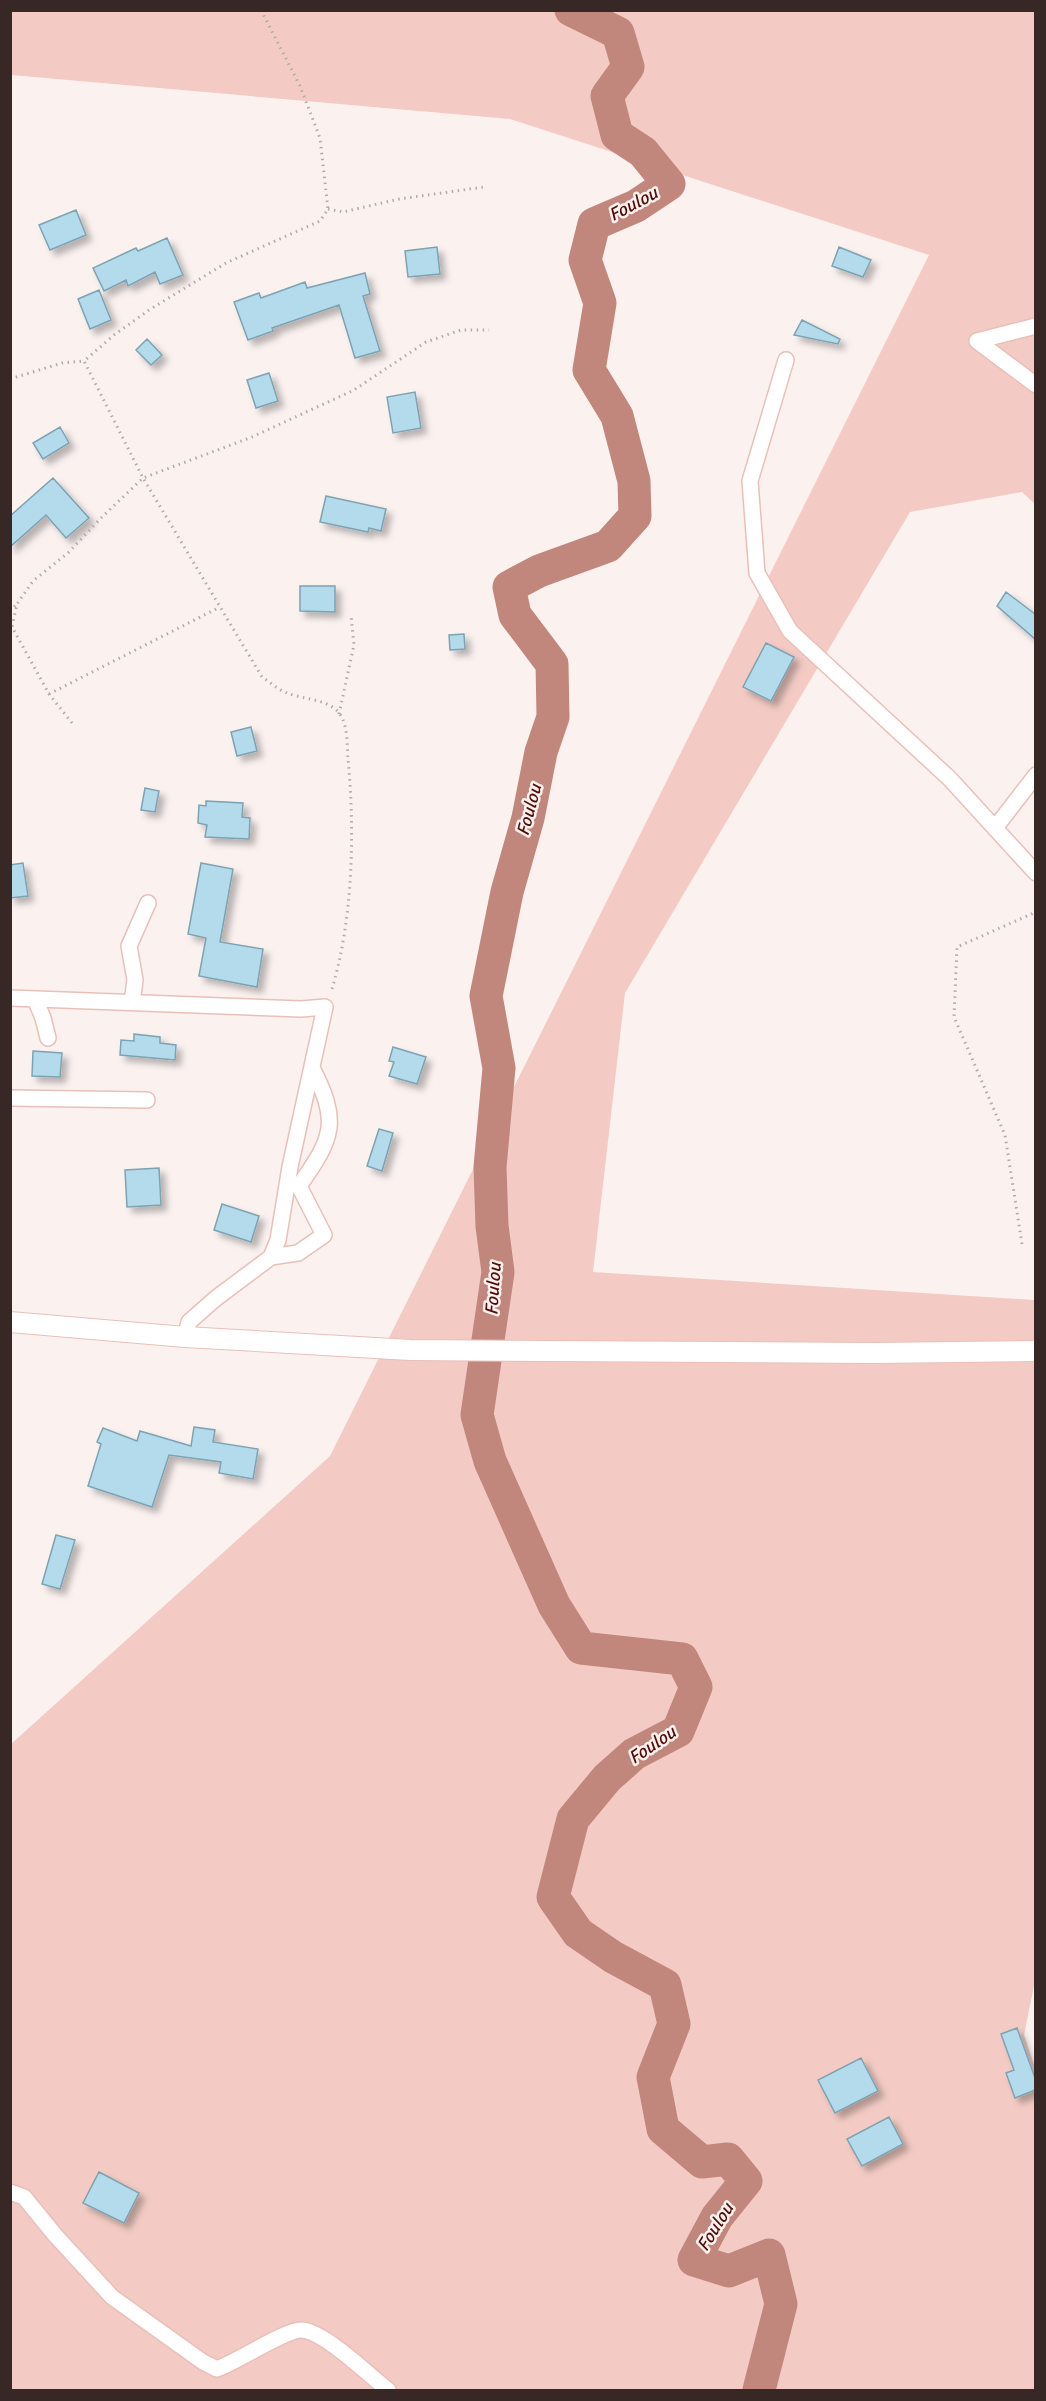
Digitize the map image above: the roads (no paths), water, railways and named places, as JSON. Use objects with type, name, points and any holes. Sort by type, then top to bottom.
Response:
[{"type":"street","points":[[1035,326],[977,341],[1035,385]]},
{"type":"street","points":[[786,360],[750,482],[757,573],[790,631],[950,779],[1034,868]]},
{"type":"street","points":[[995,828],[1035,775]]},
{"type":"street","points":[[132,1002],[135,980],[129,946],[148,903]]},
{"type":"street","points":[[10,998],[326,1008],[290,1167],[278,1240],[271,1257]]},
{"type":"street","points":[[35,999],[48,1038]]},
{"type":"street","points":[[185,1337],[189,1322],[215,1299],[271,1257],[298,1252],[324,1235],[299,1186],[322,1153],[331,1127],[325,1092],[312,1068]]},
{"type":"street","points":[[10,1098],[147,1100]]},
{"type":"street","points":[[10,1322],[185,1337],[410,1350],[873,1353],[1035,1351]]},
{"type":"street","points":[[10,2192],[24,2197],[55,2235],[112,2297],[210,2366],[217,2369],[232,2364],[287,2334],[302,2330],[322,2336],[388,2391]]},
{"type":"waterway","name":"Foulou","points":[[571,10],[618,33],[628,67],[607,96],[617,135],[643,152],[669,184],[636,206],[594,224],[585,260],[600,303],[589,370],[617,416],[634,481],[635,516],[608,546],[539,571],[509,587],[515,615],[552,664],[553,717],[541,752],[528,818],[507,892],[486,996],[499,1068],[490,1167],[492,1226],[498,1272],[477,1415],[490,1461],[554,1605],[581,1648],[682,1659],[696,1687],[678,1731],[634,1754],[607,1778],[573,1819],[553,1897],[578,1933],[613,1957],[665,1985],[674,2024],[653,2077],[663,2129],[702,2162],[728,2159],[746,2181],[717,2217],[694,2260],[729,2271],[769,2255],[781,2304],[759,2390]]}]
